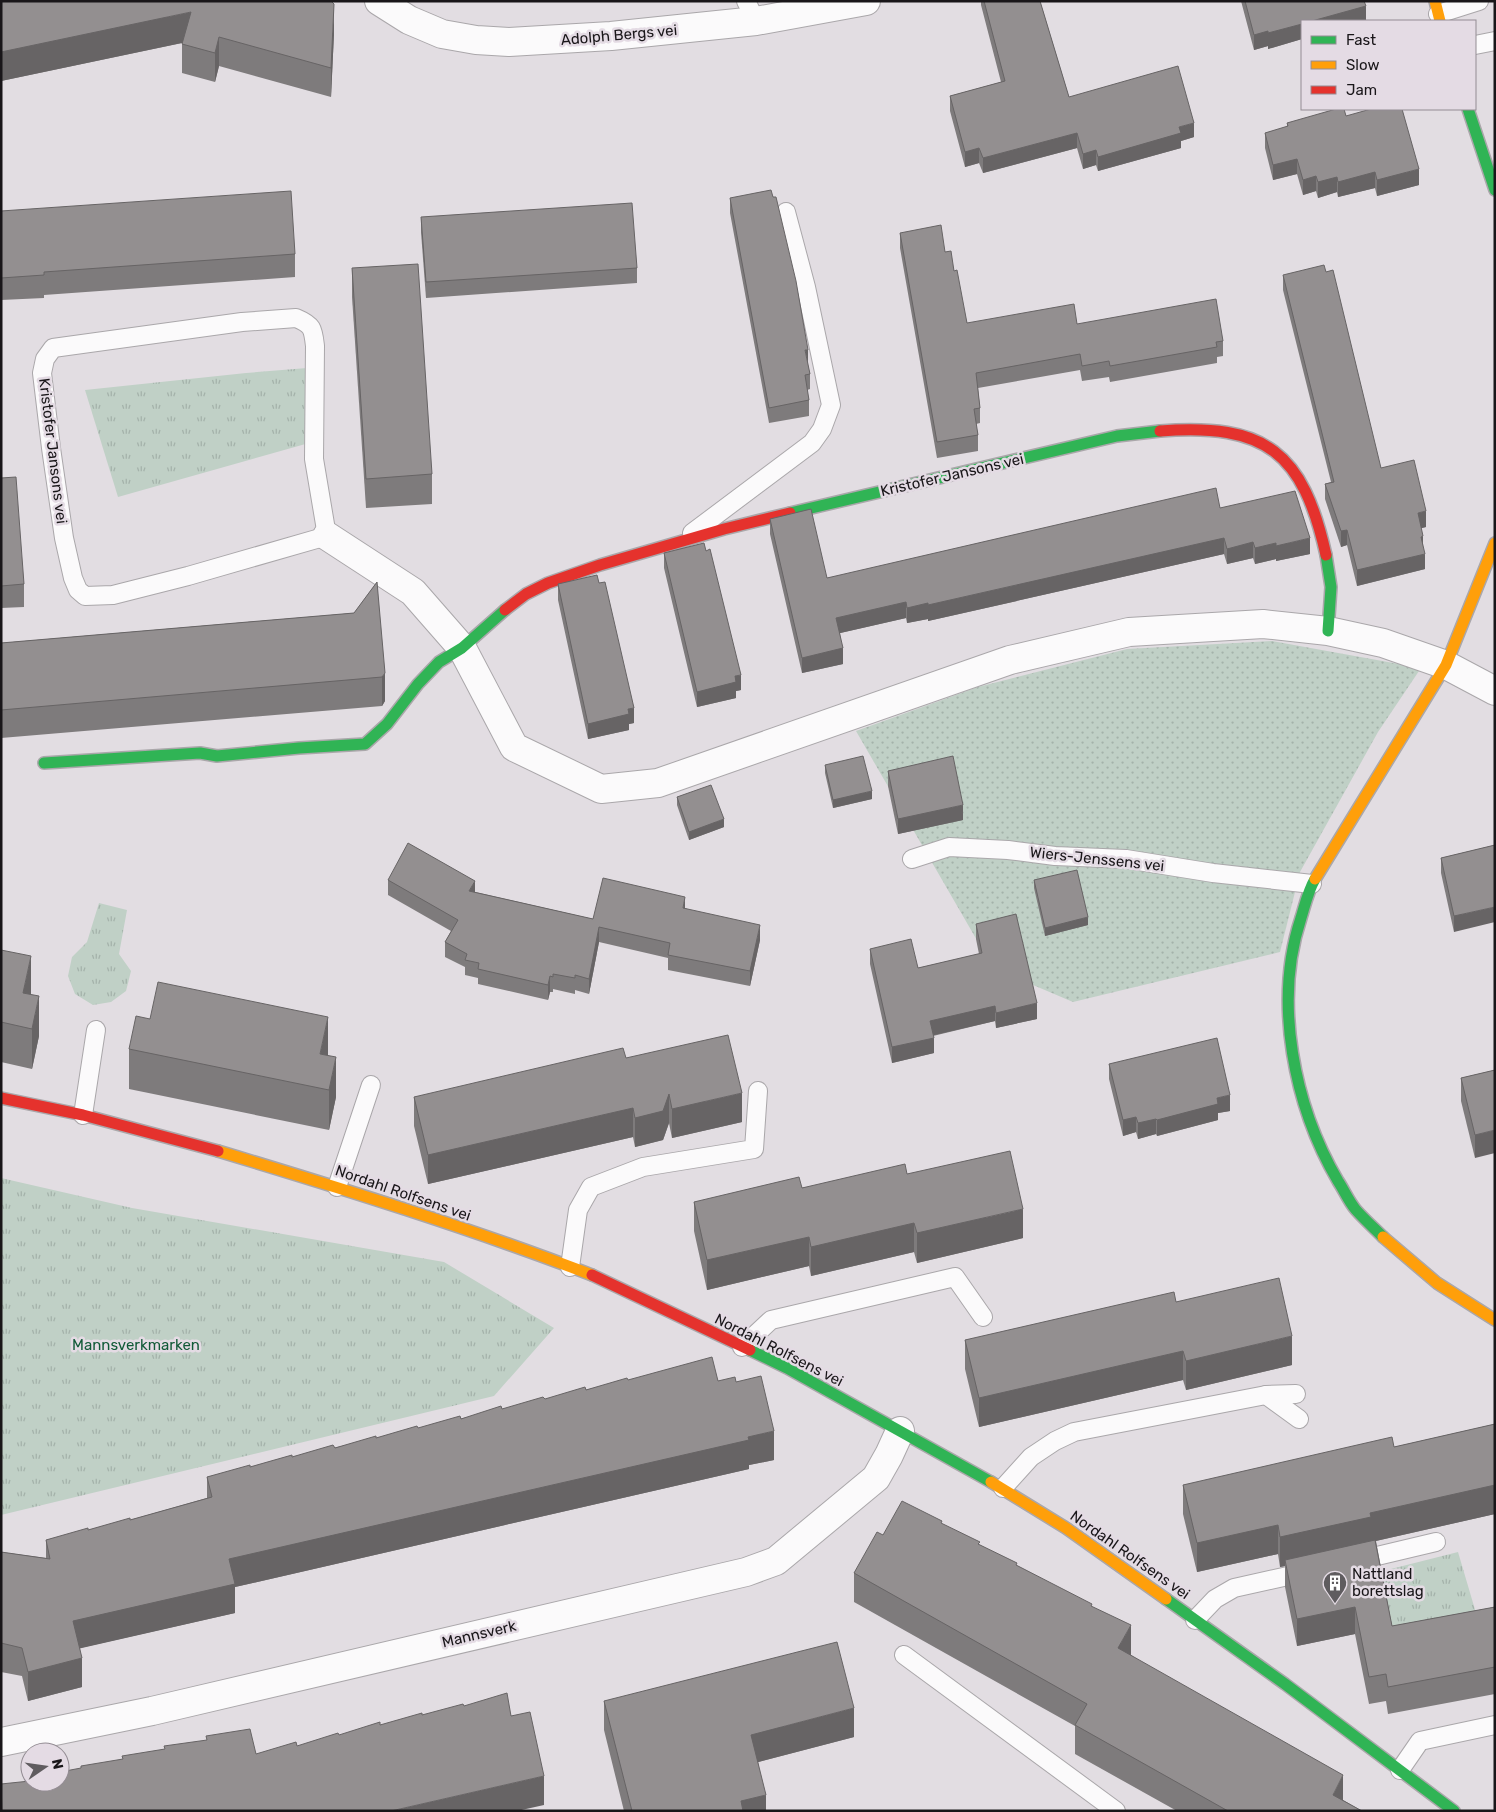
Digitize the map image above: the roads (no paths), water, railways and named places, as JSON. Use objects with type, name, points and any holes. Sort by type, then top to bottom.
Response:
[{"type":"street","name":"Adolph Bergs vei","points":[[379,1],[408,20],[442,34],[476,40],[509,42],[611,36],[751,11],[866,1]]},
{"type":"street","points":[[1468,110],[1495,190]]},
{"type":"street","name":"Kristofer Jansons vei","points":[[44,763],[200,753],[217,756],[365,744],[387,724],[418,684],[439,662],[462,648],[494,619],[526,594],[548,583],[600,565],[685,540],[889,489],[1117,436],[1162,431],[1223,430],[1260,441],[1288,463],[1305,489],[1325,546],[1331,570],[1331,614],[1328,631]]},
{"type":"street","points":[[327,536],[413,592],[462,648],[514,747],[601,790],[658,783],[1010,660],[1129,632],[1263,624],[1328,631],[1383,643],[1446,665],[1495,691]]},
{"type":"street","points":[[1495,543],[1446,665],[1312,884],[1294,941],[1288,978],[1290,1027],[1295,1073],[1309,1121],[1326,1160],[1355,1209],[1391,1245],[1437,1283],[1495,1320]]},
{"type":"street","name":"Nordahl Rolfsens vei","points":[[1,1098],[83,1115],[200,1145],[446,1223],[591,1275],[787,1368],[1003,1488],[1066,1528],[1195,1620],[1454,1811]]},
{"type":"street","name":"Mannsverk","points":[[1,1742],[152,1711],[746,1572],[776,1561],[876,1478],[890,1456],[900,1431]]},
{"type":"lane","points":[[1437,12],[1479,1]]},
{"type":"lane","points":[[1476,45],[1495,41]]},
{"type":"lane","points":[[685,540],[692,532],[812,443],[822,429],[831,405],[806,287],[786,212]]},
{"type":"lane","name":"Kristofer Jansons vei","points":[[296,318],[309,323],[313,331],[315,346],[314,459],[327,536],[188,576],[113,595],[85,596],[78,590],[73,578],[64,538],[42,373],[45,359],[53,348],[71,344],[130,338],[242,322],[296,318]]},
{"type":"lane","name":"Wiers-Jenssens vei","points":[[912,858],[949,847],[1008,850],[1055,856],[1126,859],[1213,873],[1312,884]]},
{"type":"lane","points":[[83,1115],[96,1030]]},
{"type":"lane","points":[[337,1187],[371,1085]]},
{"type":"lane","points":[[570,1267],[578,1210],[591,1186],[643,1167],[754,1149],[758,1091]]},
{"type":"lane","points":[[742,1347],[772,1320],[955,1277],[983,1317]]},
{"type":"lane","points":[[1003,1488],[1031,1457],[1055,1441],[1074,1432],[1266,1395],[1296,1394]]},
{"type":"lane","points":[[1266,1395],[1299,1419]]},
{"type":"lane","points":[[1340,1564],[1436,1542]]},
{"type":"lane","points":[[1195,1620],[1215,1599],[1234,1588],[1320,1568]]},
{"type":"lane","points":[[904,1655],[1116,1811]]},
{"type":"lane","points":[[1400,1770],[1420,1742],[1495,1725]]},
{"type":"place","name":"Nattland borettslag","points":[[1335,1604]]},
{"type":"park label","name":"Mannsverkmarken","points":[[136,1345]]}]
